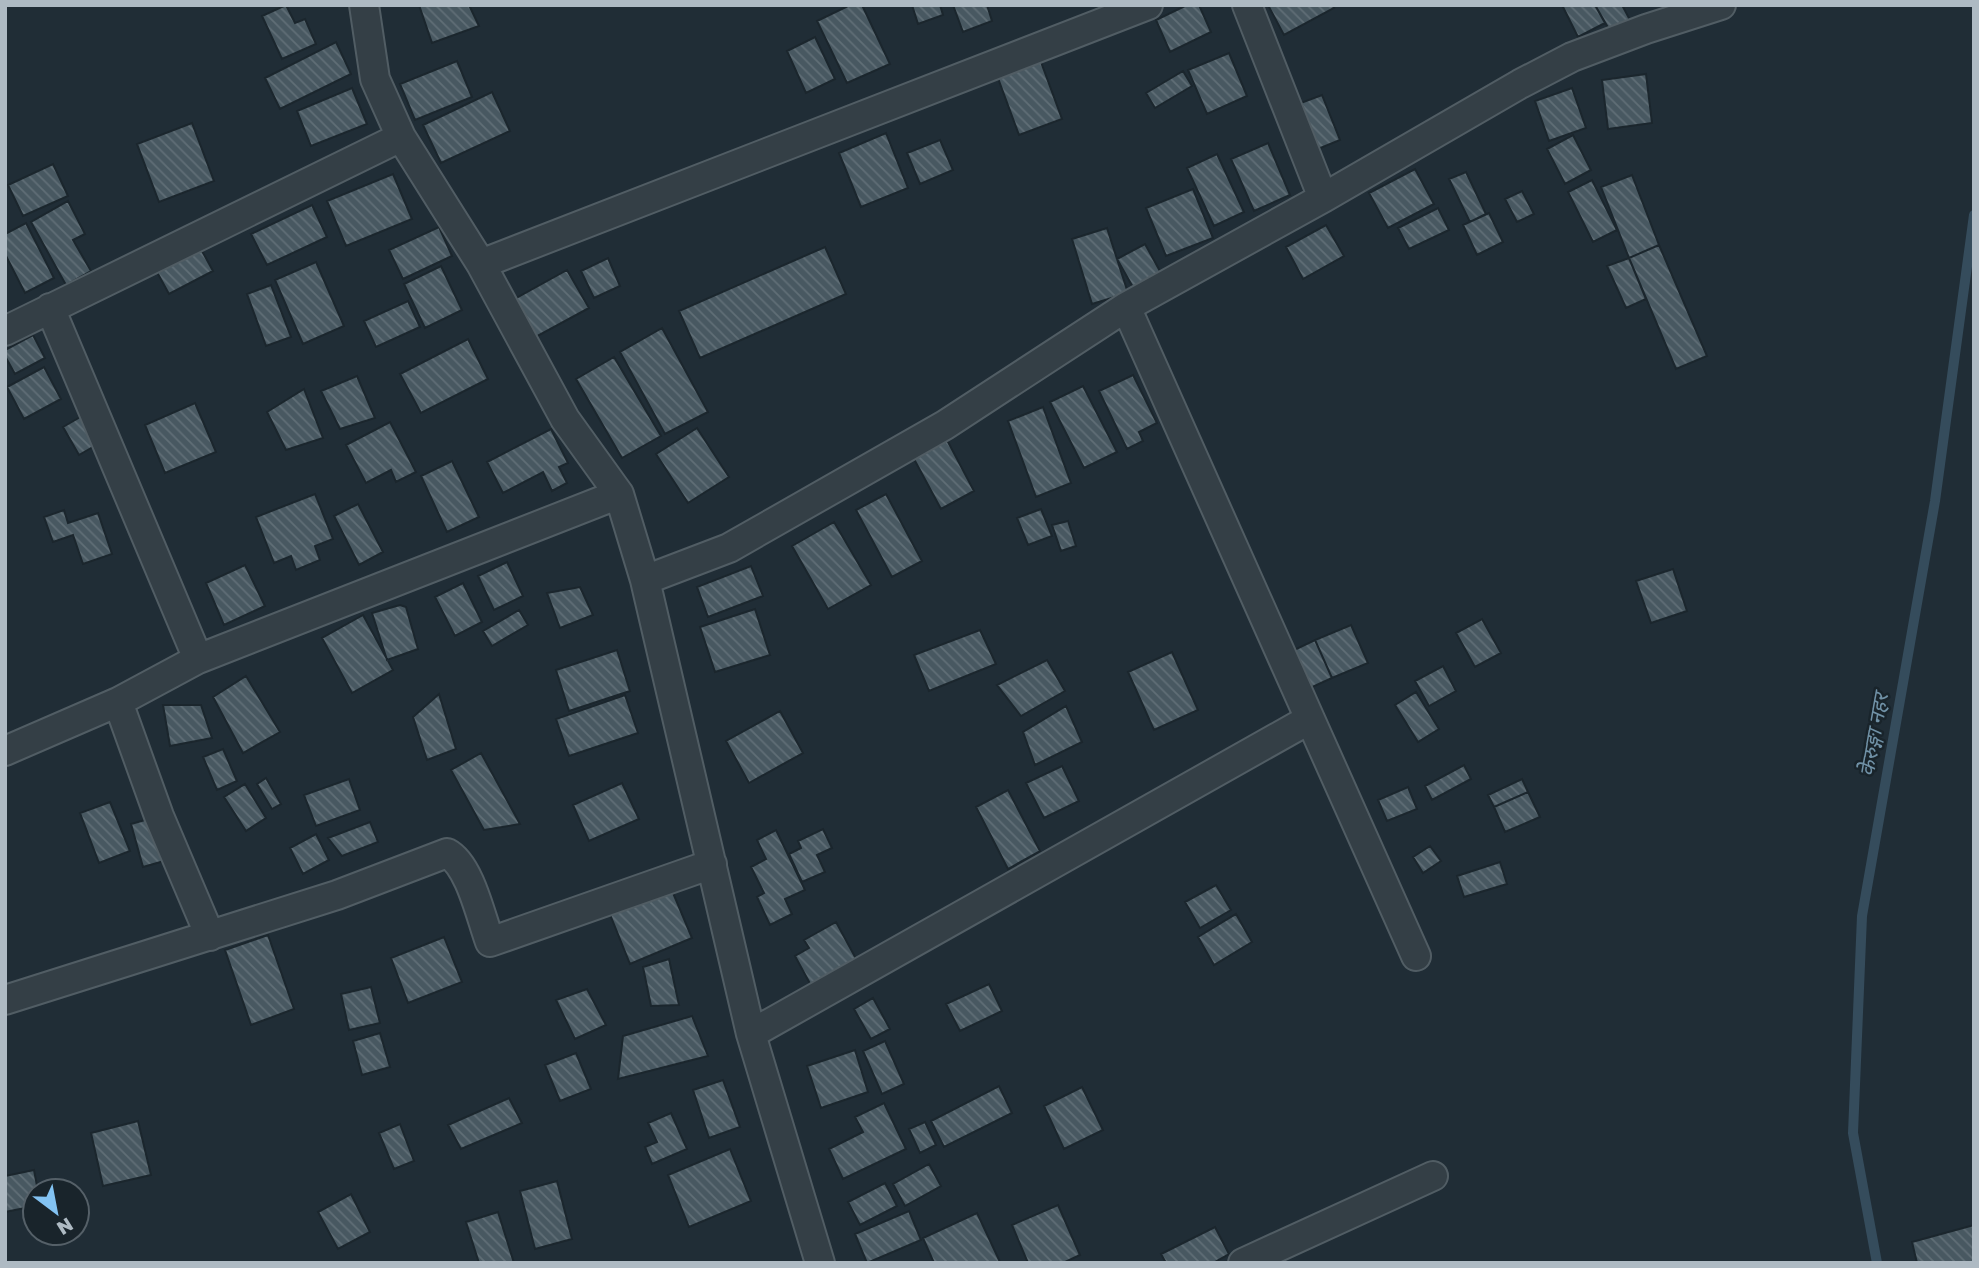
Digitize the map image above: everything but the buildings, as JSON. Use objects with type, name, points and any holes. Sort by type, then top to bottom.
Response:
[{"type":"street","points":[[364,5],[374,79],[401,137],[481,264],[565,419],[619,494],[645,580],[751,1034],[820,1263]]},
{"type":"street","points":[[481,264],[1147,5]]},
{"type":"street","points":[[1247,5],[1323,198]]},
{"type":"street","points":[[645,580],[729,548],[933,432],[1126,307],[1323,198],[1520,84],[1572,57],[1721,5]]},
{"type":"street","points":[[5,331],[401,137]]},
{"type":"street","points":[[1126,307],[1416,956]]},
{"type":"street","points":[[50,308],[198,659]]},
{"type":"street","points":[[5,751],[118,702],[198,659],[619,494]]},
{"type":"street","points":[[118,702],[159,816],[209,936]]},
{"type":"street","points":[[751,1034],[1310,719]]},
{"type":"street","points":[[5,1000],[337,895],[447,853],[456,858],[463,869],[490,942],[712,864]]},
{"type":"street","points":[[1243,1263],[1433,1176]]},
{"type":"waterway","name":"केेरुङ्गा नहर","points":[[1877,1263],[1853,1133],[1862,916],[1935,501],[1974,215]]}]
